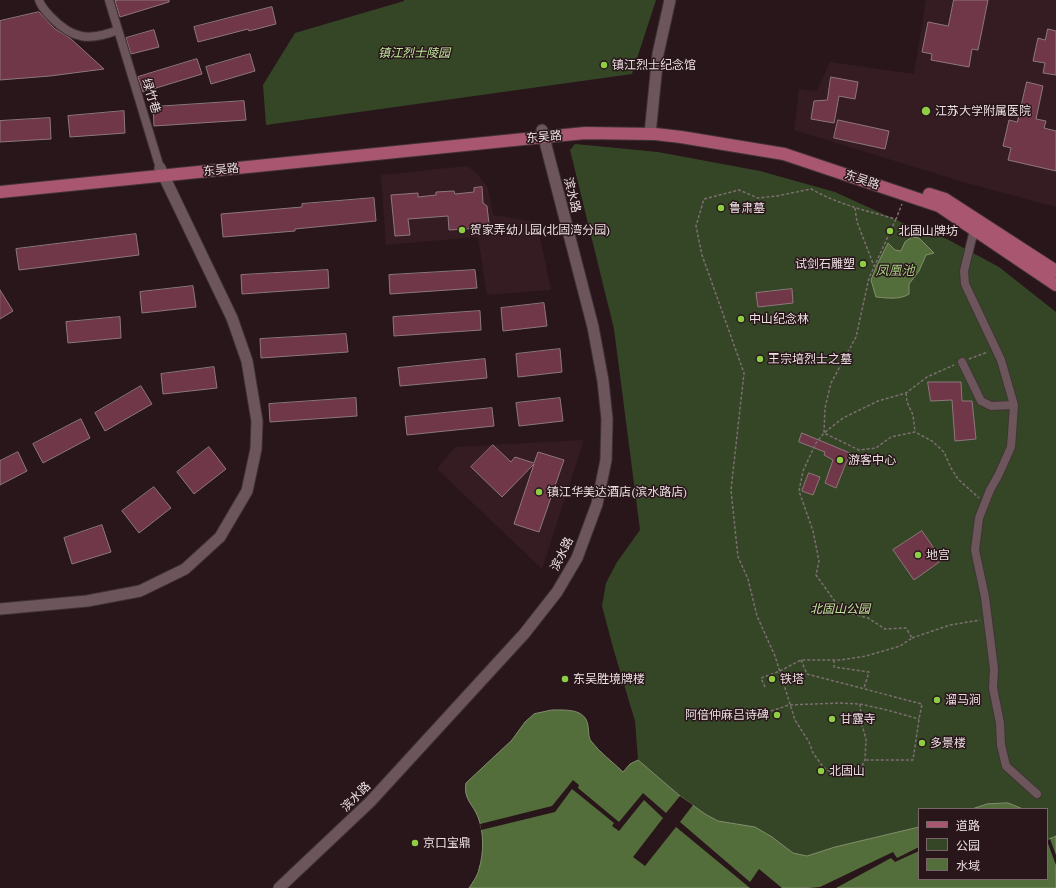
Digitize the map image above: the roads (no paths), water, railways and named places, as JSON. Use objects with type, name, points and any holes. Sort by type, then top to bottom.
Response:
[{"type":"main road","name":"东吴路","points":[[0,192],[162,172],[543,133],[585,126],[650,131],[784,154],[939,206],[1056,285]]},
{"type":"main road","name":"东吴路","points":[[650,131],[683,129],[788,146],[945,199],[1056,271]]},
{"type":"main road","name":"东吴路","points":[[0,184],[162,172]]},
{"type":"street","points":[[39,0],[41,6],[54,20],[65,30],[75,36],[89,38],[118,30]]},
{"type":"street","name":"绿竹巷","points":[[110,0],[162,172]]},
{"type":"street","points":[[650,131],[658,54],[670,0]]},
{"type":"street","name":"滨水路","points":[[279,888],[319,852],[370,802],[524,634],[557,592],[577,558],[597,504],[606,460],[607,419],[603,381],[593,327],[543,133]]},
{"type":"street","points":[[0,609],[87,601],[140,591],[185,569],[220,537],[247,491],[256,449],[257,421],[247,361],[232,318],[162,172]]},
{"type":"street","points":[[974,230],[964,271],[965,284],[1001,360],[1014,406],[1011,447],[979,518],[975,550],[988,619],[994,669],[993,688],[1000,723],[1001,746],[1006,766],[1037,794]]},
{"type":"street","points":[[962,362],[981,401],[991,406],[1014,406]]},
{"type":"water","name":"凤凰池","points":[[913,237],[919,238],[934,253],[926,255],[919,271],[909,284],[909,294],[898,298],[876,297],[871,280],[888,243],[895,250],[901,251],[905,242]]},
{"type":"water","points":[[552,710],[569,710],[579,713],[586,720],[591,741],[623,772],[630,764],[638,760],[680,796],[705,814],[718,821],[755,827],[772,837],[793,853],[807,856],[835,847],[918,827],[918,880],[1048,880],[1048,840],[1056,836],[1056,888],[469,888],[478,871],[482,856],[483,843],[478,817],[467,797],[465,789],[466,783],[512,740],[525,722],[534,714]]},
{"type":"water","points":[[1008,803],[1020,808],[975,808],[987,804]]},
{"type":"place","name":"镇江烈士纪念馆","points":[[604,65]]},
{"type":"place","name":"江苏大学附属医院","points":[[926,111]]},
{"type":"place","name":"鲁肃墓","points":[[721,208]]},
{"type":"place","name":"贺家弄幼儿园(北固湾分园)","points":[[462,230]]},
{"type":"place","name":"北固山牌坊","points":[[890,231]]},
{"type":"place","name":"试剑石雕塑","points":[[863,264]]},
{"type":"place","name":"中山纪念林","points":[[741,319]]},
{"type":"place","name":"王宗培烈士之墓","points":[[760,359]]},
{"type":"place","name":"游客中心","points":[[840,460]]},
{"type":"place","name":"镇江华美达酒店(滨水路店)","points":[[539,492]]},
{"type":"place","name":"地宫","points":[[918,555]]},
{"type":"place","name":"东吴胜境牌楼","points":[[565,679]]},
{"type":"place","name":"铁塔","points":[[772,679]]},
{"type":"place","name":"溜马涧","points":[[937,700]]},
{"type":"place","name":"阿倍仲麻吕诗碑","points":[[777,715]]},
{"type":"place","name":"甘露寺","points":[[832,719]]},
{"type":"place","name":"多景楼","points":[[922,743]]},
{"type":"place","name":"北固山","points":[[821,771]]},
{"type":"place","name":"京口宝鼎","points":[[415,843]]},
{"type":"park label","name":"镇江烈士陵园","points":[[414,53]]},
{"type":"park label","name":"北固山公园","points":[[840,609]]}]
